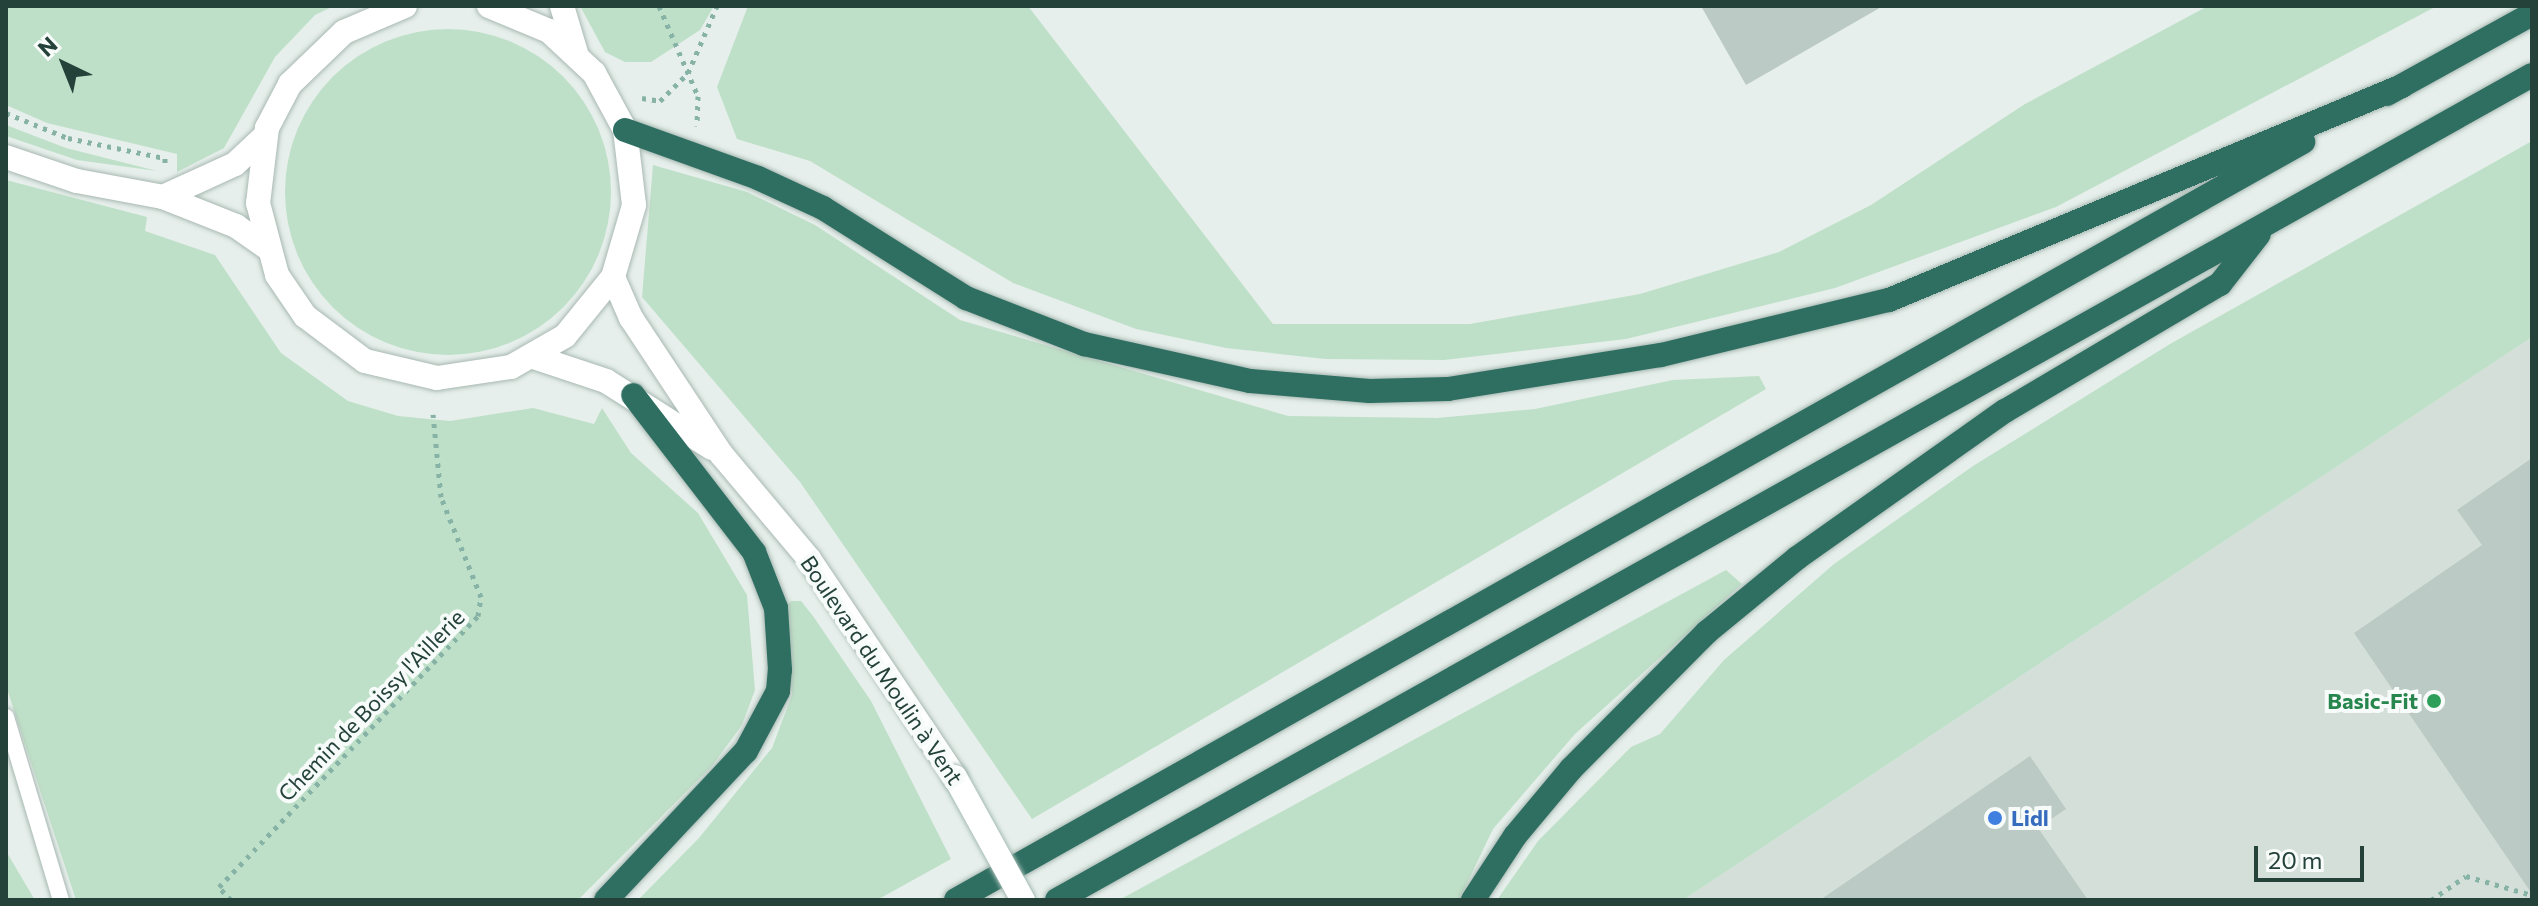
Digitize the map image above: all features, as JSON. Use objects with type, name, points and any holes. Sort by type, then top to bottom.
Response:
[{"type":"highway","points":[[956,900],[2532,14]]},
{"type":"highway","points":[[1057,900],[2532,75]]},
{"type":"highway","points":[[625,130],[771,184],[823,208],[966,298],[1084,344],[1250,381],[1401,390],[1515,383],[1889,300],[2402,86]]},
{"type":"highway","points":[[1473,900],[1515,836],[1571,769],[1707,632],[1797,558],[2005,411],[2220,284],[2268,223]]},
{"type":"highway","points":[[606,900],[746,751],[772,704],[780,670],[776,608],[754,552],[633,395]]},
{"type":"main road","points":[[405,6],[365,20],[323,46],[290,84],[265,136],[257,178],[266,247],[305,316],[365,361],[412,376],[462,378],[534,357],[580,322],[613,277],[634,205],[625,130],[606,90],[576,53],[531,21],[489,6]]},
{"type":"main road","points":[[562,6],[576,53]]},
{"type":"main road","points":[[163,197],[235,164],[265,136]]},
{"type":"main road","points":[[6,157],[77,181],[163,197],[236,226],[266,247]]},
{"type":"main road","name":"Boulevard du Moulin à Vent","points":[[613,277],[631,318],[721,454],[834,594],[955,777],[1023,900]]},
{"type":"main road","name":"Boulevard du Moulin à Vent","points":[[534,357],[584,370],[633,395],[721,454]]},
{"type":"lane","points":[[6,717],[61,900]]},
{"type":"path","points":[[659,6],[698,96],[696,131]]},
{"type":"path","points":[[606,90],[660,101],[688,73],[717,6]]},
{"type":"path","points":[[6,113],[68,138],[165,158],[165,170]]},
{"type":"path","name":"Chemin de Boissy l'Aillerie","points":[[231,900],[219,887],[478,616],[481,597],[441,497],[433,414]]},
{"type":"path","points":[[2431,900],[2466,876],[2532,895]]},
{"type":"shaded area","points":[[2532,337],[2532,900],[1683,900]]},
{"type":"green space","points":[[6,6],[334,6],[315,15],[275,57],[224,148],[177,172],[177,154],[47,123],[6,105]]},
{"type":"green space","points":[[580,6],[714,6],[700,30],[651,62],[625,62],[605,52]]},
{"type":"green space","points":[[748,6],[1028,6],[1273,324],[1470,324],[1640,294],[1779,252],[1871,205],[2025,104],[2208,6],[2437,6],[2056,207],[1835,288],[1626,339],[1444,360],[1325,359],[1226,348],[1136,329],[1013,283],[810,161],[737,139],[717,87]]},
{"type":"green space","points":[[448,29],[495,36],[510,42],[538,57],[563,77],[583,102],[598,130],[604,145],[611,192],[604,239],[598,254],[583,282],[563,307],[538,327],[510,342],[495,348],[448,355],[401,348],[386,342],[358,327],[333,307],[313,282],[298,254],[292,239],[285,192],[292,145],[298,130],[313,102],[333,77],[358,57],[386,42],[401,36]]},
{"type":"green space","points":[[6,125],[66,148],[157,171],[77,160],[6,136]]},
{"type":"green space","points":[[2532,141],[2532,337],[1683,900],[1497,900],[1538,841],[1631,747],[1660,734],[1724,660],[1834,564],[1973,466],[2170,344]]},
{"type":"green space","points":[[653,165],[747,192],[815,225],[960,320],[1288,416],[1437,418],[1535,409],[1673,380],[1759,376],[1766,389],[1032,819],[800,482],[642,297]]},
{"type":"green space","points":[[6,180],[147,217],[145,231],[215,255],[281,353],[348,401],[398,416],[450,421],[533,408],[594,424],[602,408],[631,453],[698,513],[747,595],[755,690],[742,725],[712,766],[578,900],[76,900],[6,686]]},
{"type":"green space","points":[[1726,570],[1742,584],[1575,734],[1493,829],[1459,900],[1119,900]]},
{"type":"green space","points":[[791,601],[801,601],[813,616],[871,701],[951,859],[877,900],[638,900],[699,838],[772,748],[792,695],[786,607]]},
{"type":"green space","points":[[6,851],[26,885],[35,900],[6,900]]},
{"type":"building","points":[[1701,6],[1883,6],[1746,85]]},
{"type":"building","points":[[2532,458],[2532,894],[2354,633],[2482,545],[2457,510]]},
{"type":"building","name":"Lidl","points":[[2030,756],[2066,809],[2038,828],[2088,900],[1820,900]]},
{"type":"place","name":"Basic-Fit","points":[[2434,701]]},
{"type":"place","name":"Lidl","points":[[1995,818]]}]
